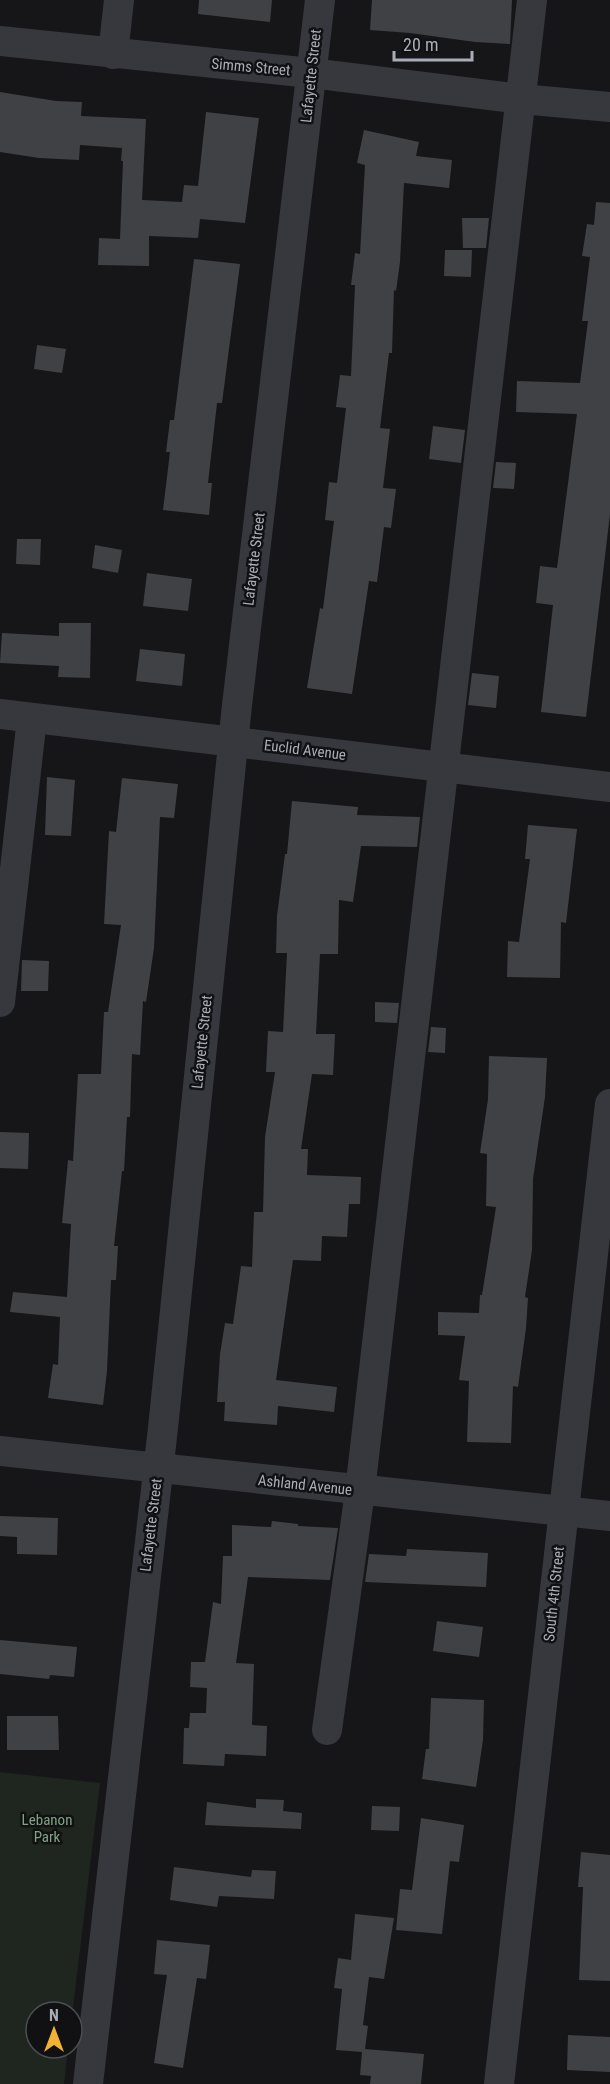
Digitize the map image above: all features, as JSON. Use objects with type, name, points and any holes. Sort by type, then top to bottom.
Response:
[{"type":"street","points":[[113,54],[119,0]]},
{"type":"street","name":"Lafayette Street","points":[[88,2084],[158,1470],[233,741],[320,0]]},
{"type":"street","points":[[327,1730],[360,1491],[532,0]]},
{"type":"street","name":"Simms Street","points":[[0,41],[610,107]]},
{"type":"street","name":"Euclid Avenue","points":[[0,714],[610,788]]},
{"type":"street","points":[[0,1002],[32,718]]},
{"type":"street","name":"South 4th Street","points":[[499,2084],[610,1104]]},
{"type":"street","name":"Ashland Avenue","points":[[0,1452],[610,1516]]},
{"type":"green space","name":"Lebanon Park","points":[[0,1772],[100,1783],[74,2000],[24,2000],[24,2060],[67,2060],[64,2084],[0,2084]]},
{"type":"building","points":[[199,0],[272,0],[270,22],[198,14]]},
{"type":"building","points":[[372,0],[512,0],[510,44],[370,30]]},
{"type":"building","points":[[0,92],[56,101],[82,102],[81,116],[146,119],[142,200],[182,202],[184,185],[198,186],[206,112],[259,118],[245,223],[200,219],[198,238],[149,236],[149,266],[98,265],[99,238],[120,239],[122,148],[80,145],[79,160],[39,158],[0,152]]},
{"type":"building","points":[[364,130],[419,142],[416,156],[452,160],[449,188],[404,183],[400,262],[396,291],[394,290],[392,353],[389,353],[380,428],[390,429],[383,488],[396,489],[391,528],[384,527],[377,582],[369,581],[352,694],[307,688],[320,608],[323,609],[334,521],[325,520],[329,482],[337,483],[346,408],[336,407],[340,375],[351,376],[355,285],[351,285],[355,253],[360,254],[365,165],[357,163]]},
{"type":"building","points":[[596,202],[610,203],[610,514],[586,717],[541,712],[553,605],[536,603],[540,566],[557,568],[577,414],[516,412],[517,381],[580,383],[588,321],[582,321],[590,257],[582,256],[587,224],[594,225]]},
{"type":"building","points":[[462,218],[489,218],[486,248],[463,248]]},
{"type":"building","points":[[445,250],[472,250],[471,277],[444,276]]},
{"type":"building","points":[[194,259],[240,264],[222,403],[217,403],[208,483],[212,483],[209,515],[163,510],[170,452],[166,452],[170,420],[174,420]]},
{"type":"building","points":[[37,345],[66,349],[62,373],[34,369]]},
{"type":"building","points":[[433,426],[465,430],[461,463],[429,459]]},
{"type":"building","points":[[496,462],[516,463],[514,489],[493,488]]},
{"type":"building","points":[[17,539],[41,539],[40,565],[16,564]]},
{"type":"building","points":[[95,545],[122,550],[118,573],[92,568]]},
{"type":"building","points":[[147,573],[192,579],[188,611],[143,606]]},
{"type":"building","points":[[59,623],[91,623],[90,678],[58,677],[59,666],[0,663],[2,633],[59,636]]},
{"type":"building","points":[[140,649],[185,654],[182,686],[136,681]]},
{"type":"building","points":[[472,673],[499,676],[496,708],[468,705]]},
{"type":"building","points":[[47,777],[75,780],[71,836],[45,835]]},
{"type":"building","points":[[122,778],[178,784],[174,818],[160,817],[154,948],[146,1002],[143,1001],[140,1055],[132,1054],[130,1117],[127,1117],[124,1171],[122,1171],[114,1246],[118,1246],[116,1280],[111,1280],[107,1371],[103,1405],[48,1398],[53,1364],[58,1365],[60,1317],[10,1312],[13,1292],[67,1297],[71,1224],[62,1223],[68,1160],[73,1161],[78,1074],[101,1074],[104,1012],[108,1012],[121,925],[104,924],[109,831],[116,832]]},
{"type":"building","points":[[292,801],[358,807],[357,815],[420,817],[417,847],[361,846],[353,902],[339,900],[338,954],[320,954],[316,1034],[335,1034],[333,1075],[312,1074],[301,1149],[308,1149],[307,1175],[361,1177],[360,1204],[349,1204],[347,1237],[322,1236],[321,1261],[293,1260],[276,1380],[337,1387],[334,1412],[278,1406],[277,1425],[224,1421],[225,1402],[217,1402],[220,1354],[225,1323],[233,1324],[241,1266],[252,1267],[254,1212],[263,1212],[265,1137],[275,1072],[266,1072],[268,1031],[283,1032],[287,953],[276,953],[277,916],[285,854],[287,854]]},
{"type":"building","points":[[528,825],[577,829],[566,923],[561,922],[560,978],[507,977],[508,941],[519,942],[530,859],[525,859]]},
{"type":"building","points":[[22,960],[49,961],[48,991],[21,991]]},
{"type":"building","points":[[375,1002],[399,1003],[397,1023],[375,1022]]},
{"type":"building","points":[[431,1027],[446,1028],[445,1053],[428,1052]]},
{"type":"building","points":[[489,1056],[547,1058],[545,1097],[533,1179],[532,1250],[525,1297],[528,1298],[526,1328],[518,1387],[513,1386],[511,1443],[467,1442],[469,1381],[459,1380],[465,1336],[438,1335],[438,1312],[479,1313],[480,1295],[482,1295],[496,1207],[486,1206],[487,1154],[480,1153],[488,1099]]},
{"type":"building","points":[[0,1132],[29,1133],[28,1169],[0,1168]]},
{"type":"building","points":[[0,1516],[58,1518],[57,1555],[17,1554],[17,1537],[0,1536]]},
{"type":"building","points":[[272,1521],[298,1524],[298,1526],[338,1528],[330,1580],[248,1577],[236,1663],[254,1664],[252,1725],[267,1726],[266,1756],[225,1754],[224,1766],[183,1764],[184,1728],[189,1728],[190,1713],[206,1713],[207,1688],[190,1687],[191,1662],[205,1662],[213,1602],[221,1604],[223,1556],[232,1556],[232,1525],[271,1527]]},
{"type":"building","points":[[407,1549],[488,1553],[486,1587],[365,1582],[369,1554],[406,1556]]},
{"type":"building","points":[[437,1621],[483,1627],[479,1657],[433,1651]]},
{"type":"building","points":[[0,1640],[77,1647],[74,1677],[50,1675],[49,1679],[0,1674]]},
{"type":"building","points":[[431,1698],[484,1700],[483,1740],[476,1787],[422,1779],[426,1749],[429,1749]]},
{"type":"building","points":[[7,1716],[58,1716],[59,1750],[7,1750]]},
{"type":"building","points":[[256,1799],[284,1800],[283,1811],[302,1813],[301,1829],[205,1825],[207,1802],[256,1808]]},
{"type":"building","points":[[372,1806],[400,1807],[399,1831],[371,1830]]},
{"type":"building","points":[[421,1818],[464,1825],[459,1862],[450,1861],[442,1934],[396,1930],[400,1889],[412,1890]]},
{"type":"building","points":[[581,1852],[610,1855],[610,1981],[579,1980],[583,1887],[578,1887]]},
{"type":"building","points":[[174,1867],[251,1877],[252,1870],[276,1871],[274,1899],[219,1896],[217,1907],[170,1900]]},
{"type":"building","points":[[355,1914],[394,1918],[384,1979],[369,1977],[363,2025],[368,2026],[365,2049],[424,2054],[421,2084],[370,2084],[371,2076],[360,2075],[362,2052],[336,2050],[342,1989],[334,1988],[338,1958],[351,1960]]},
{"type":"building","points":[[157,1940],[210,1945],[206,1979],[197,1978],[183,2068],[154,2063],[167,1975],[154,1974]]},
{"type":"building","points":[[568,2035],[610,2037],[610,2072],[567,2070]]}]
